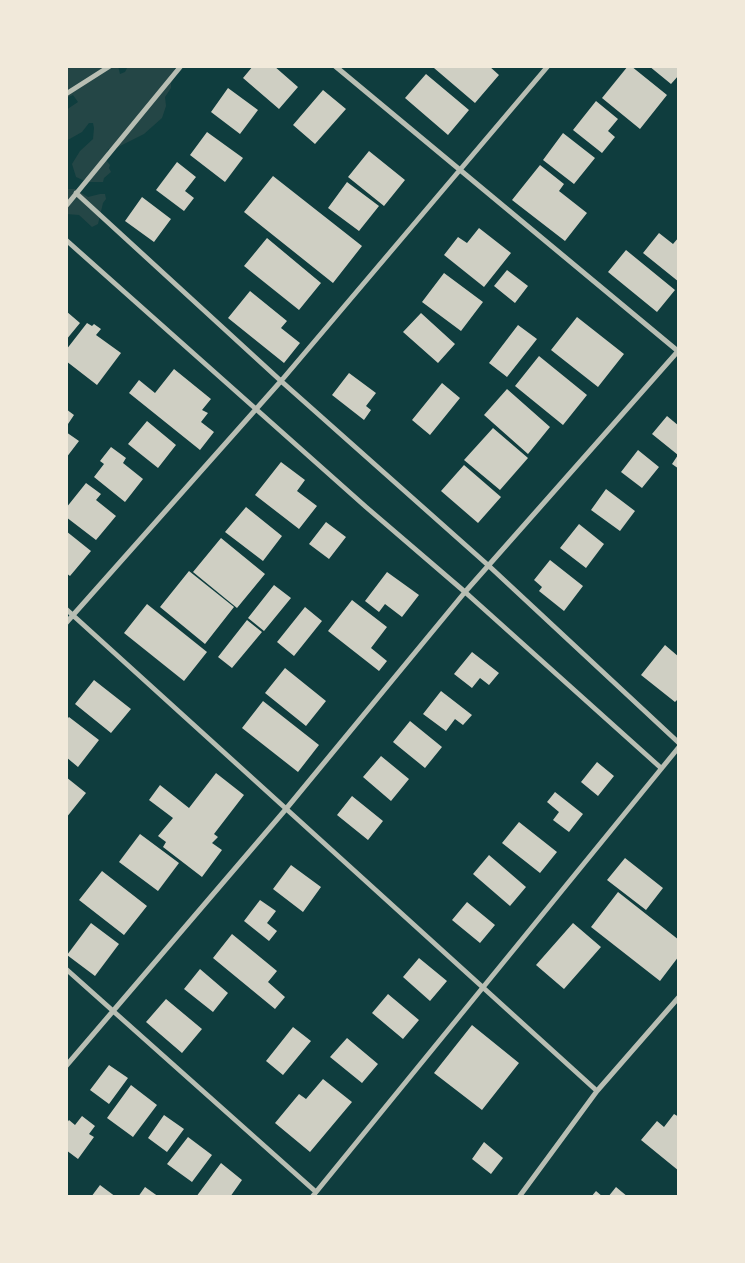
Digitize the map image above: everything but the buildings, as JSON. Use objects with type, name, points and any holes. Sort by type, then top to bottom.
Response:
[{"type":"street","points":[[66,94],[110,66]]},
{"type":"street","points":[[66,206],[181,66]]},
{"type":"street","points":[[66,1066],[286,809],[465,592],[678,351],[335,66]]},
{"type":"street","points":[[66,623],[281,381],[548,66]]},
{"type":"street","points":[[76,193],[281,381],[489,566],[679,745],[312,1197]]},
{"type":"street","points":[[66,240],[465,592],[661,768]]},
{"type":"street","points":[[66,609],[597,1091]]},
{"type":"street","points":[[66,969],[316,1192]]},
{"type":"street","points":[[519,1197],[597,1091],[679,997]]},
{"type":"shaded area","points":[[66,66],[118,66],[120,74],[125,72],[128,66],[174,66],[176,75],[165,97],[166,106],[162,118],[144,134],[116,148],[108,149],[106,160],[110,165],[111,172],[104,178],[103,182],[87,182],[76,177],[72,164],[80,151],[93,139],[94,128],[93,123],[89,123],[82,132],[66,141],[66,111],[78,102],[73,95],[66,98]]},
{"type":"shaded area","points":[[66,189],[75,189],[88,197],[105,194],[106,199],[103,203],[98,224],[92,227],[79,215],[66,214]]}]
